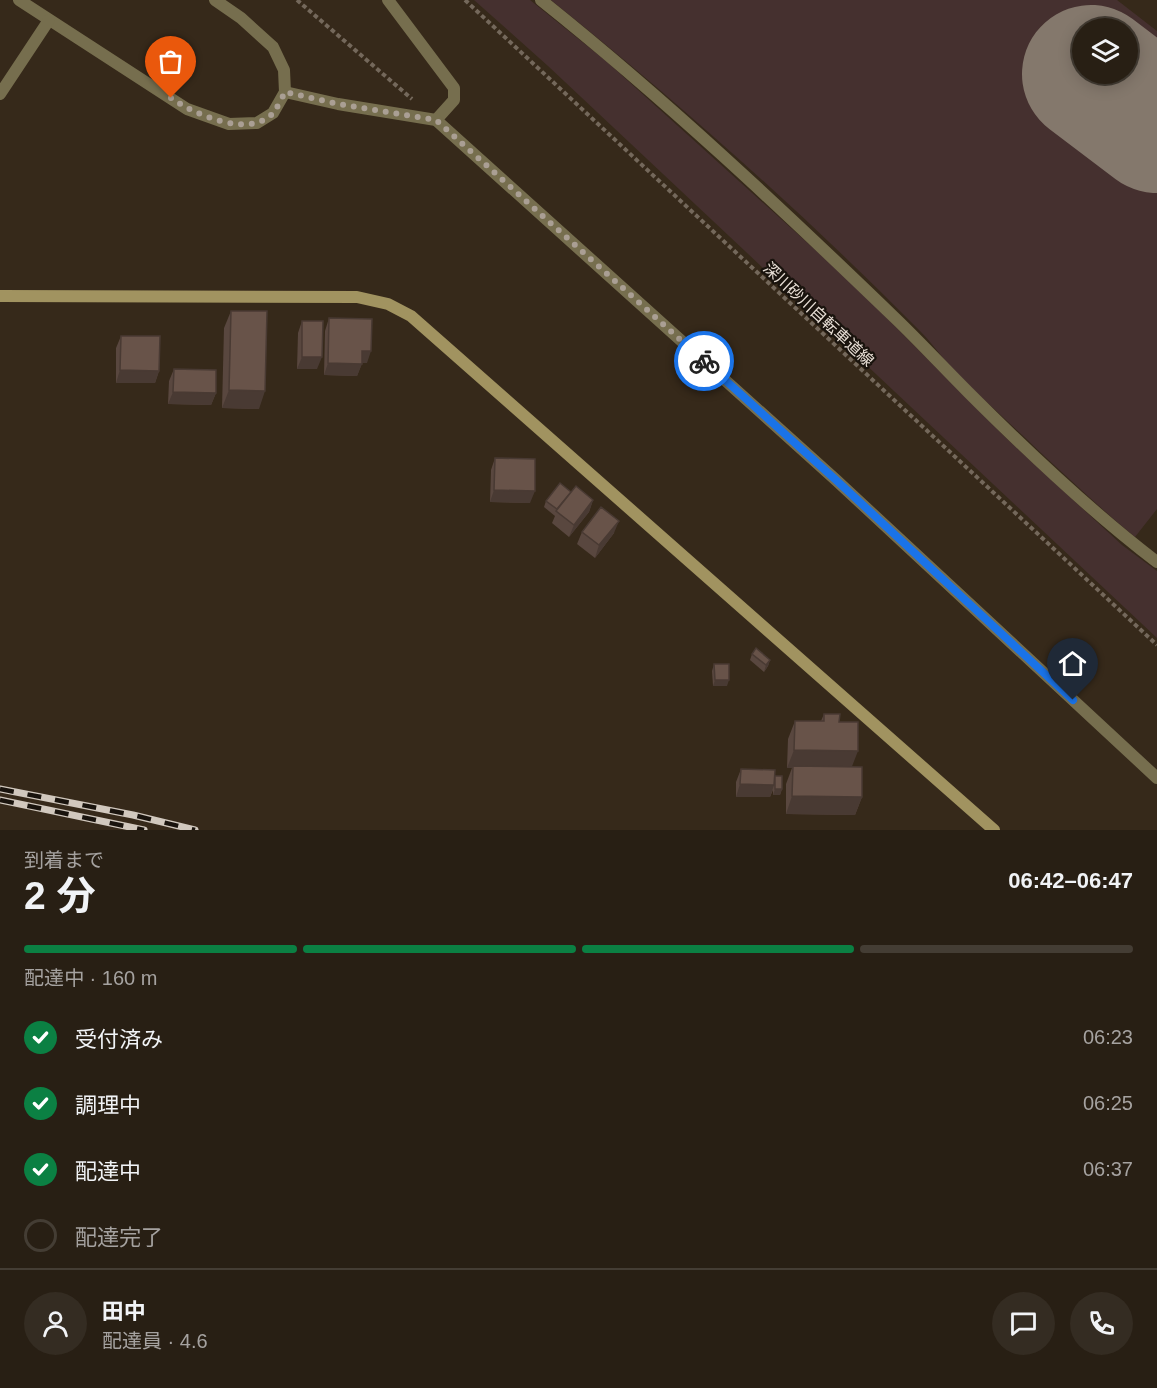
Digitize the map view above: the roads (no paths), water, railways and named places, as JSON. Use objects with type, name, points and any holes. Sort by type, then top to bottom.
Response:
[{"type":"street","points":[[19,0],[187,110],[229,124],[257,123],[273,113],[285,92],[284,70],[273,47],[241,18],[215,0]]},
{"type":"street","points":[[388,0],[454,88],[454,100],[436,120]]},
{"type":"street","points":[[541,0],[607,52],[784,213],[897,319],[969,393],[1061,480],[1124,537],[1157,562]]},
{"type":"street","points":[[0,94],[49,20]]},
{"type":"street","points":[[285,92],[338,104],[436,120],[836,480],[1157,778]]},
{"type":"street","points":[[0,296],[357,297],[388,304],[411,316],[994,830]]},
{"type":"railway","points":[[0,789],[133,815],[195,830]]},
{"type":"railway","points":[[0,800],[144,830]]}]
